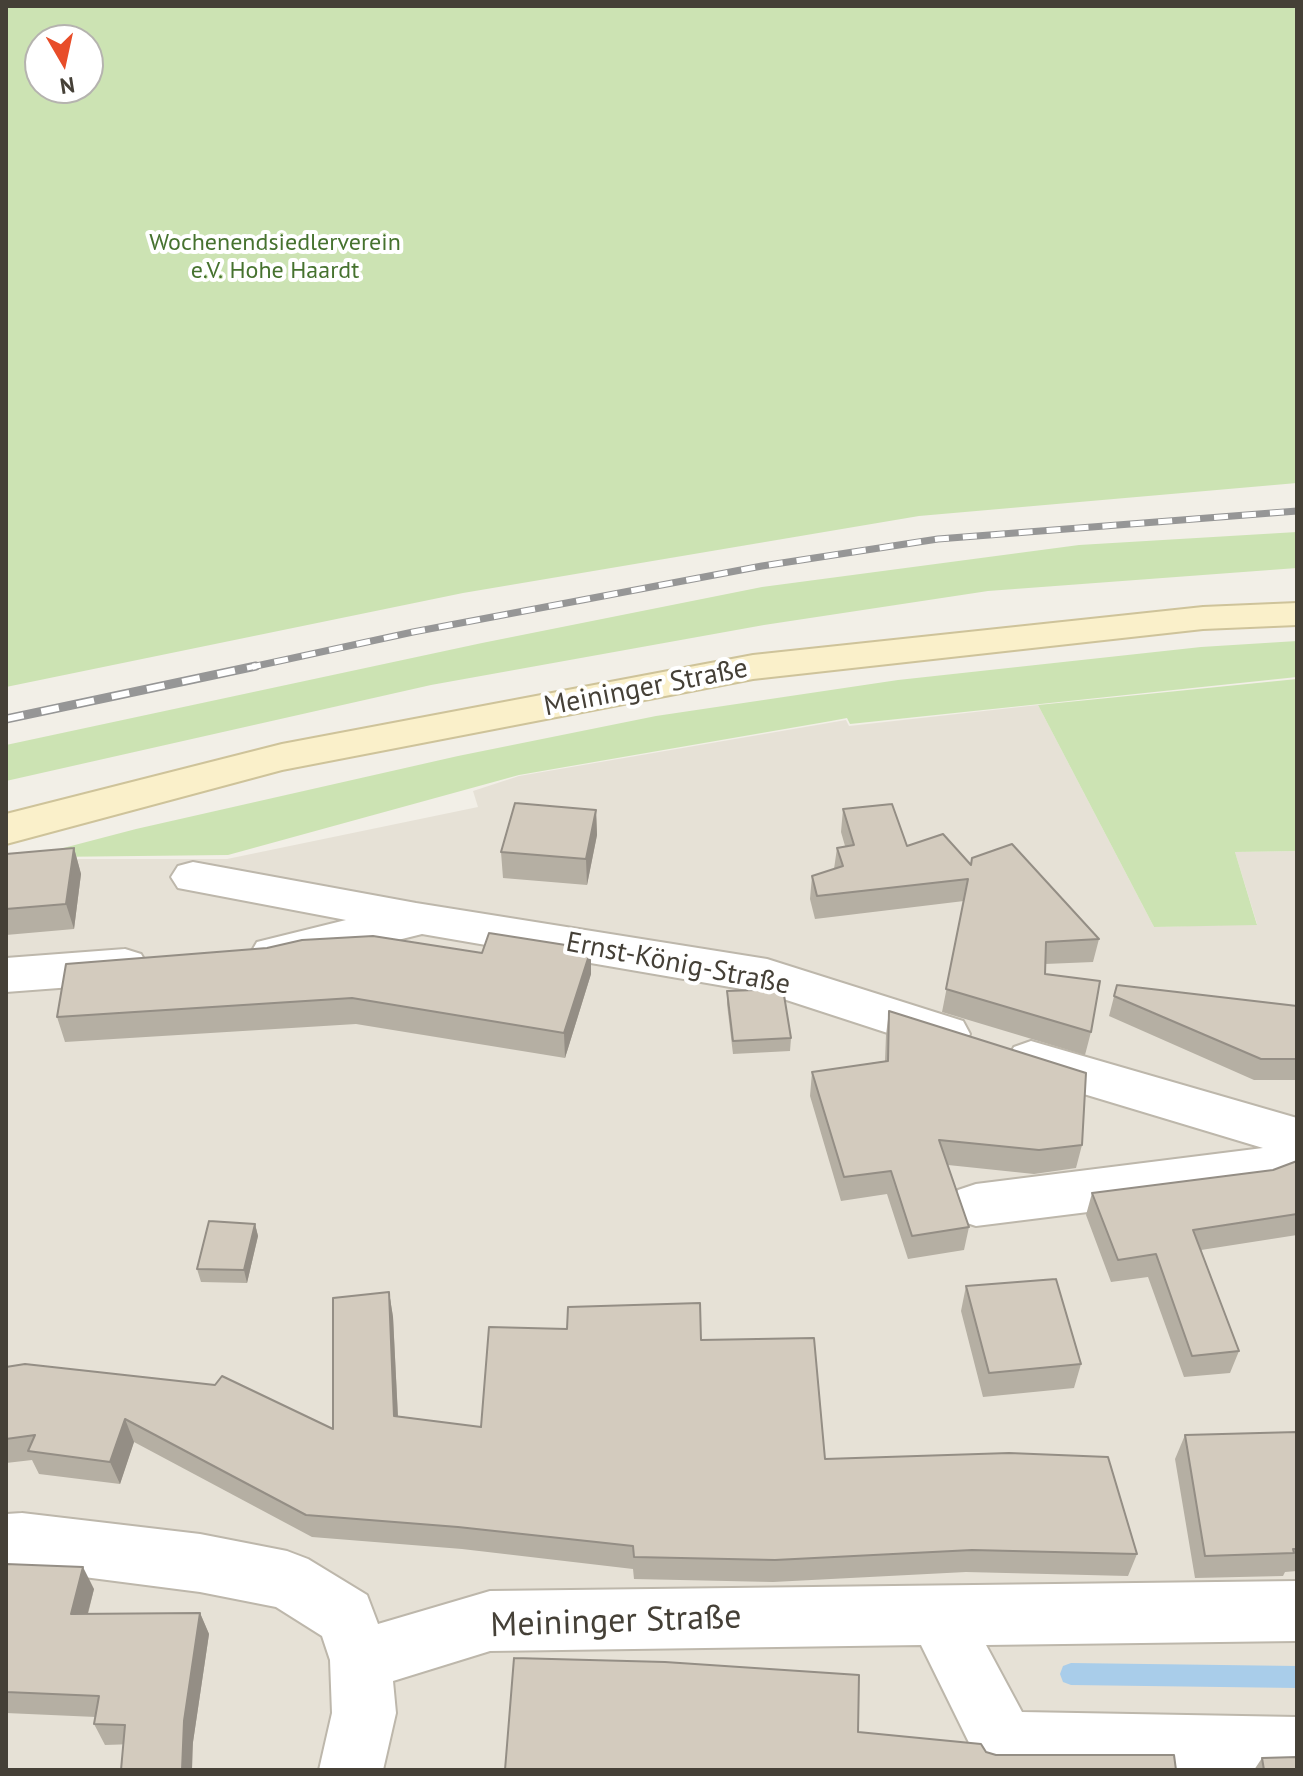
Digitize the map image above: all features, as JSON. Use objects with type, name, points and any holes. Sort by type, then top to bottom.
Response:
[{"type":"main road","name":"Meininger Straße","points":[[6,829],[282,757],[753,667],[1203,618],[1297,614]]},
{"type":"street","name":"Ernst-König-Straße","points":[[193,877],[767,976],[1002,1052],[1297,1138]]},
{"type":"street","name":"Ernst-König-Straße","points":[[225,958],[272,954],[422,918]]},
{"type":"street","points":[[6,975],[162,963]]},
{"type":"street","points":[[976,1205],[1264,1169],[1297,1155]]},
{"type":"street","points":[[6,1542],[22,1541],[200,1563],[287,1580],[345,1616],[361,1660],[364,1713],[351,1770]]},
{"type":"street","name":"Meininger Straße","points":[[361,1660],[490,1621],[1297,1611]]},
{"type":"street","points":[[938,1616],[1004,1744],[1297,1749]]},
{"type":"shaded area","points":[[1038,705],[1154,927],[1257,924],[1235,852],[1297,851],[1297,1770],[6,1770],[6,872],[54,859],[227,859],[478,807],[473,791],[519,776],[846,720],[849,726]]},
{"type":"green space","name":"Wochenendsiedlerverein e.V. Hohe Haardt","points":[[6,6],[1297,6],[1297,483],[919,516],[463,593],[6,687]]},
{"type":"green space","points":[[1297,532],[1297,568],[988,591],[764,625],[431,685],[6,781],[6,745],[482,643],[762,587],[1079,545]]},
{"type":"green space","points":[[1297,641],[1297,677],[850,724],[847,718],[519,775],[228,855],[48,857],[6,863],[136,829],[458,756],[656,716],[898,680],[1201,647]]},
{"type":"green space","points":[[1297,679],[1297,851],[1235,852],[1257,925],[1154,927],[1038,705]]},
{"type":"building","points":[[515,803],[596,810],[586,859],[501,852]]},
{"type":"building","points":[[892,804],[907,846],[943,834],[971,865],[972,858],[1012,844],[1099,939],[1046,942],[1045,974],[1100,981],[1091,1032],[946,989],[968,879],[817,896],[812,876],[843,866],[837,848],[854,845],[843,809]]},
{"type":"building","points":[[74,848],[66,904],[6,909],[6,854]]},
{"type":"building","points":[[489,933],[591,949],[564,1033],[352,998],[57,1017],[66,964],[267,948],[302,940],[373,936],[482,953]]},
{"type":"building","points":[[1117,985],[1297,1006],[1297,1059],[1261,1059],[1114,996]]},
{"type":"building","points":[[783,989],[791,1038],[733,1041],[727,991]]},
{"type":"building","points":[[889,1011],[1086,1073],[1082,1145],[1039,1150],[939,1140],[969,1227],[912,1236],[891,1171],[844,1177],[812,1072],[888,1061]]},
{"type":"building","points":[[1297,1161],[1297,1214],[1193,1230],[1239,1351],[1192,1356],[1156,1254],[1118,1260],[1092,1193],[1273,1170]]},
{"type":"building","points":[[209,1221],[255,1224],[244,1270],[197,1269]]},
{"type":"building","points":[[1056,1279],[1081,1364],[989,1373],[966,1286]]},
{"type":"building","points":[[389,1292],[394,1416],[481,1427],[489,1327],[567,1329],[568,1307],[700,1303],[701,1340],[814,1338],[825,1459],[1009,1453],[1108,1457],[1137,1554],[972,1550],[775,1560],[634,1557],[633,1546],[306,1515],[125,1419],[110,1462],[28,1451],[35,1435],[6,1439],[6,1367],[25,1364],[215,1385],[222,1376],[333,1429],[333,1298]]},
{"type":"building","points":[[1297,1432],[1297,1549],[1293,1549],[1294,1553],[1205,1556],[1185,1435]]},
{"type":"building","points":[[6,1564],[83,1567],[71,1614],[200,1613],[184,1721],[182,1770],[121,1770],[125,1725],[94,1724],[99,1696],[6,1692]]},
{"type":"building","points":[[514,1658],[665,1662],[859,1675],[858,1732],[981,1744],[986,1752],[996,1755],[1174,1755],[1176,1770],[505,1770]]},
{"type":"building","points":[[1297,1757],[1297,1770],[1264,1770],[1262,1758]]},
{"type":"waterway","points":[[1071,1674],[1297,1677]]},
{"type":"railway","points":[[247,668],[413,632],[762,566],[938,539],[1297,511]]},
{"type":"railway","points":[[6,719],[256,666]]}]
